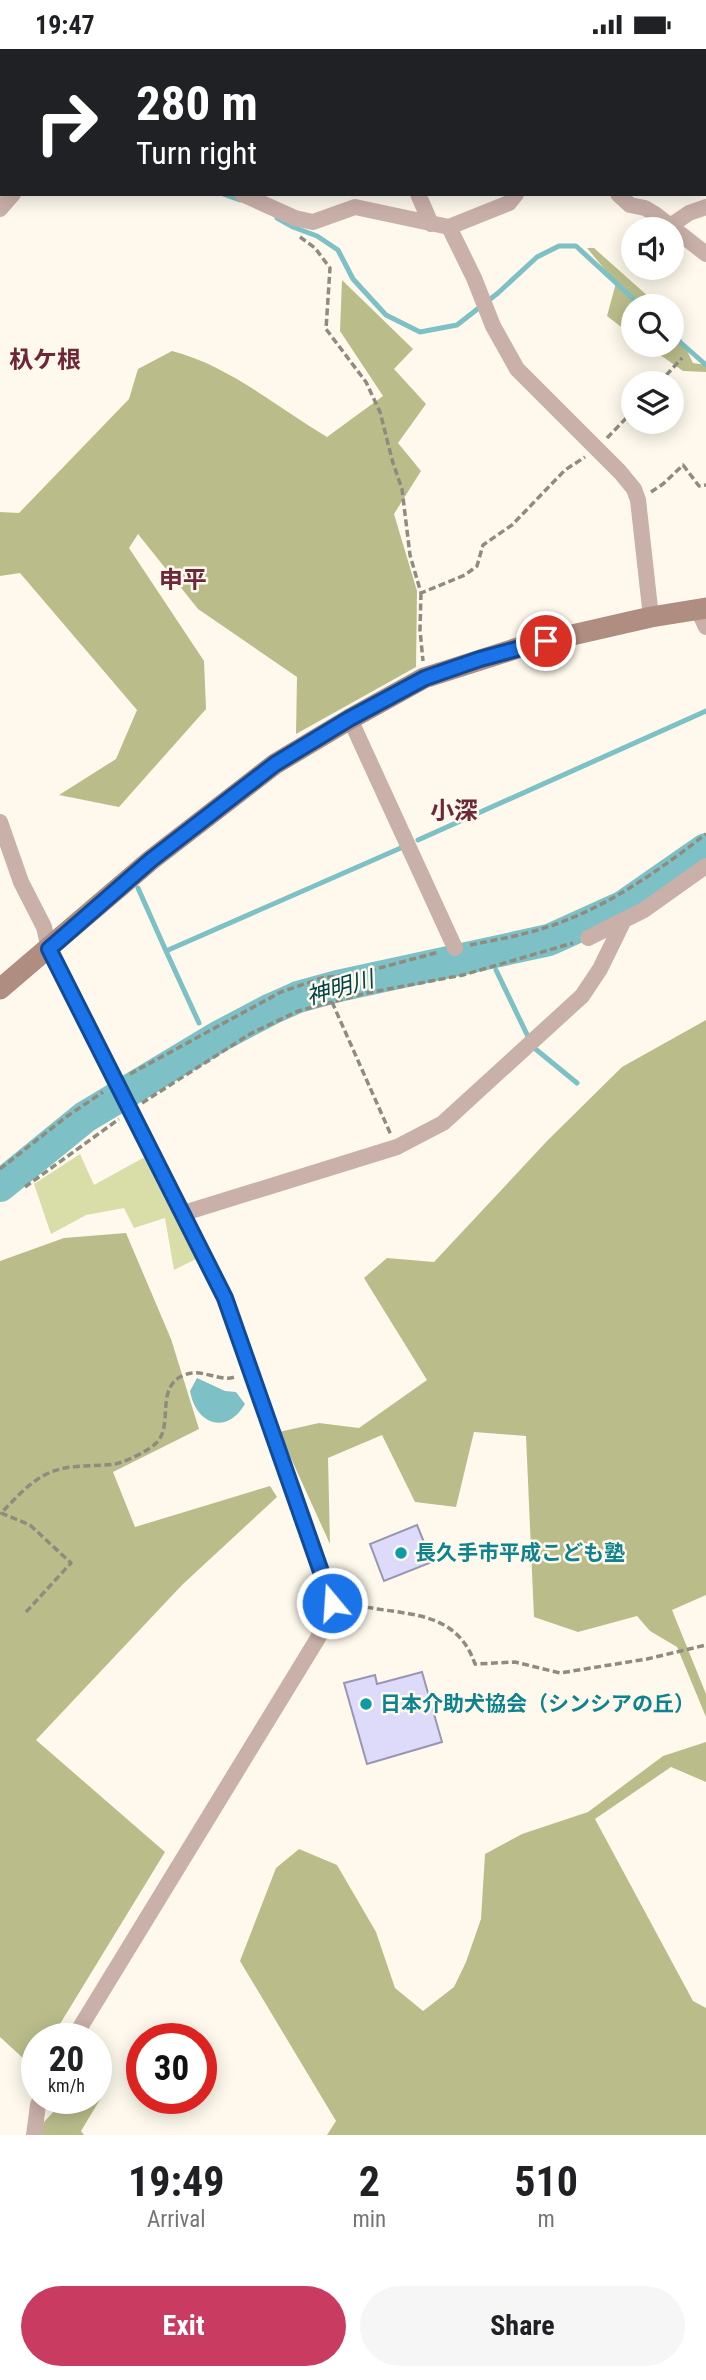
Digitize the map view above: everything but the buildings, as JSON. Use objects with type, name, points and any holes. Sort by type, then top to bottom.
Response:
[{"type":"street","points":[[246,196],[295,218],[313,222],[355,207],[449,227],[509,203],[514,196]]},
{"type":"street","points":[[419,196],[431,224]]},
{"type":"street","points":[[620,196],[630,205],[645,208],[658,217]]},
{"type":"street","points":[[683,217],[706,207]]},
{"type":"street","points":[[449,227],[474,278],[493,326],[517,369],[634,489],[638,500],[651,617]]},
{"type":"street","points":[[684,237],[706,254]]},
{"type":"street","points":[[0,989],[151,860],[275,764],[349,719],[425,678],[524,646],[651,617],[703,615]]},
{"type":"street","points":[[349,719],[455,948]]},
{"type":"street","points":[[0,822],[21,882],[44,927],[49,949],[225,1298],[332,1603],[318,1638],[83,2023]]},
{"type":"street","points":[[588,938],[644,910],[706,866]]},
{"type":"street","points":[[184,1213],[397,1147],[443,1123],[582,996],[600,969],[624,920]]},
{"type":"street","points":[[34,2135],[37,2114]]},
{"type":"path","points":[[295,218],[299,236],[315,248],[330,268],[326,328],[366,382],[380,412],[402,489],[410,555],[421,593],[420,630],[425,678]]},
{"type":"path","points":[[670,371],[682,358]]},
{"type":"path","points":[[421,593],[465,575],[477,566],[483,545],[512,525],[565,470],[597,449],[621,424]]},
{"type":"path","points":[[638,500],[663,484],[682,465],[699,486],[706,485]]},
{"type":"path","points":[[0,1169],[66,1117],[118,1084],[281,992],[322,978],[361,973],[544,928],[605,901],[658,871],[706,834]]},
{"type":"path","points":[[25,1187],[130,1110],[250,1034],[298,1011],[368,993],[463,975],[588,938]]},
{"type":"path","points":[[332,1002],[397,1147]]},
{"type":"path","points":[[26,1612],[71,1563],[30,1525],[1,1513],[23,1490],[51,1472],[89,1464],[117,1464],[156,1444],[164,1426],[164,1405],[169,1388],[183,1375],[199,1372],[230,1379],[251,1368]]},
{"type":"path","points":[[331,1596],[350,1604],[421,1615],[456,1632],[470,1649],[475,1664],[515,1662],[560,1673],[647,1659],[706,1644]]},
{"type":"green space","points":[[587,248],[594,248],[621,272],[621,280],[630,280],[646,294],[621,294],[621,327],[607,316],[616,283]]},
{"type":"green space","points":[[342,280],[413,349],[394,369],[426,404],[398,443],[421,471],[394,514],[417,591],[416,667],[296,734],[297,677],[198,609],[138,534],[129,548],[204,661],[206,709],[119,807],[59,795],[116,759],[137,710],[20,573],[0,576],[0,512],[19,513],[129,399],[138,369],[172,351],[233,377],[327,437],[383,396],[340,331]]},
{"type":"green space","points":[[684,345],[693,363],[706,365],[706,372],[683,371],[663,357],[684,357]]},
{"type":"green space","points":[[706,1020],[706,1595],[672,1610],[706,1694],[706,1717],[677,1647],[650,1631],[637,1616],[578,1632],[534,1617],[526,1436],[474,1432],[456,1507],[415,1502],[382,1435],[328,1458],[330,1544],[279,1432],[319,1423],[359,1428],[427,1380],[364,1278],[387,1258],[434,1262],[548,1140],[622,1067]]},
{"type":"green space","points":[[152,1153],[204,1255],[174,1270],[165,1218],[134,1228],[124,1208],[86,1215],[51,1234],[34,1184],[80,1154],[94,1185]]},
{"type":"green space","points":[[126,1233],[171,1339],[199,1429],[113,1472],[135,1527],[270,1486],[277,1497],[182,1585],[36,1740],[165,1852],[61,2023],[21,2023],[21,2056],[0,2037],[0,1261],[64,1238]]},
{"type":"green space","points":[[706,1742],[706,1782],[671,1767],[595,1819],[693,2001],[706,2008],[706,2135],[327,2135],[336,2121],[240,1961],[276,1868],[299,1849],[337,1865],[376,1932],[395,1988],[423,2011],[454,1987],[466,1962],[481,1919],[485,1854],[522,1834],[588,1812],[663,1756]]},
{"type":"green space","points":[[51,2114],[91,2114],[81,2131],[84,2135],[32,2135]]},
{"type":"water","points":[[197,1378],[225,1391],[236,1392],[245,1404],[237,1414],[221,1423],[205,1418],[193,1402],[190,1391]]},
{"type":"waterway","points":[[229,196],[240,200]]},
{"type":"waterway","points":[[277,218],[317,236],[338,250],[353,279],[386,315],[420,332],[457,325],[498,293],[537,257],[559,246],[576,246],[628,294]]},
{"type":"waterway","points":[[684,346],[706,365]]},
{"type":"waterway","points":[[418,840],[706,711]]},
{"type":"waterway","points":[[138,888],[166,951],[403,847]]},
{"type":"waterway","name":"神明川","points":[[0,1186],[85,1117],[218,1037],[271,1009],[298,997],[338,986],[549,940],[624,906],[706,849]]},
{"type":"waterway","points":[[166,951],[199,1023]]},
{"type":"waterway","points":[[496,970],[533,1047],[577,1083]]},
{"type":"place","name":"長久手市平成こども塾","points":[[401,1553]]},
{"type":"place","name":"日本介助犬協会（シンシアの丘）","points":[[366,1704]]},
{"type":"district","name":"杁ケ根","points":[[45,360]]},
{"type":"district","name":"申平","points":[[183,580]]},
{"type":"district","name":"小深","points":[[454,811]]},
{"type":"route","points":[[332,1603],[225,1298],[49,949],[151,860],[275,764],[349,719],[425,678],[546,641]]}]
